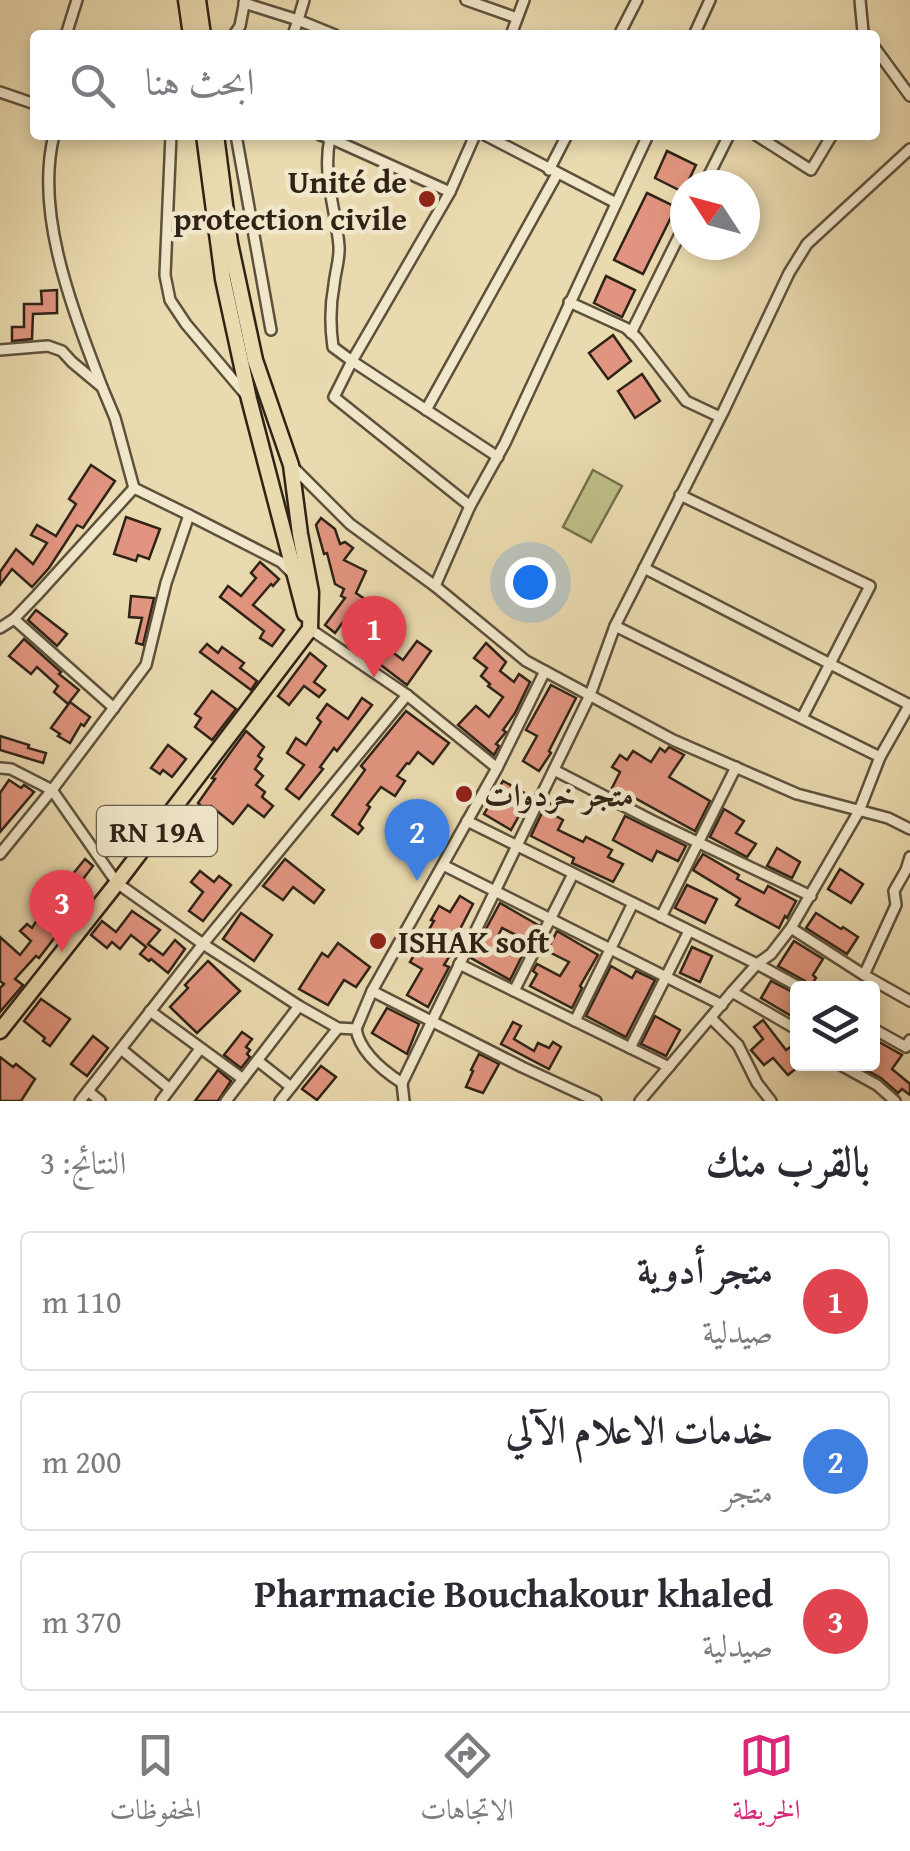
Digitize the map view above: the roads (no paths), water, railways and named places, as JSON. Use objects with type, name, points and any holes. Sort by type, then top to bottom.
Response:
[{"type":"main road","points":[[186,0],[190,30]]},
{"type":"main road","points":[[198,0],[202,30]]},
{"type":"main road","points":[[205,140],[223,279],[249,399],[310,629]]},
{"type":"main road","points":[[217,140],[230,243],[255,360],[291,466],[311,592],[310,629]]},
{"type":"main road","name":"RN 19A","points":[[0,1031],[310,629]]},
{"type":"street","points":[[68,30],[77,0]]},
{"type":"street","points":[[295,30],[304,0]]},
{"type":"street","points":[[466,0],[517,18]]},
{"type":"street","points":[[513,30],[524,0]]},
{"type":"street","points":[[622,30],[637,0]]},
{"type":"street","points":[[692,0],[708,3],[696,30]]},
{"type":"street","points":[[860,0],[863,30]]},
{"type":"street","points":[[237,30],[244,1],[323,30]]},
{"type":"street","points":[[880,60],[910,96]]},
{"type":"street","points":[[0,92],[30,102]]},
{"type":"street","points":[[53,140],[48,157],[52,228],[73,308],[115,418],[134,488],[281,562],[294,574]]},
{"type":"street","points":[[170,140],[166,275],[170,300],[249,399]]},
{"type":"street","points":[[237,140],[270,330]]},
{"type":"street","points":[[327,140],[327,182],[339,250],[330,307],[333,347],[498,456]]},
{"type":"street","points":[[336,140],[450,192]]},
{"type":"street","points":[[470,506],[336,400],[334,394],[450,192],[473,140]]},
{"type":"street","points":[[494,140],[616,203]]},
{"type":"street","points":[[426,410],[553,172],[565,140]]},
{"type":"street","points":[[436,586],[470,506],[498,456],[646,140]]},
{"type":"street","points":[[712,170],[726,140]]},
{"type":"street","points":[[764,140],[811,170],[829,140]]},
{"type":"street","points":[[404,1101],[402,1082],[590,695],[615,626],[789,273],[807,244],[909,152]]},
{"type":"street","points":[[230,243],[255,240]]},
{"type":"street","points":[[631,333],[670,254]]},
{"type":"street","points":[[569,302],[626,328],[686,401],[720,418]]},
{"type":"street","points":[[0,350],[48,346],[62,351],[102,387]]},
{"type":"street","points":[[291,466],[350,524],[436,586],[526,661],[674,740],[797,794],[888,818],[910,829]]},
{"type":"street","points":[[0,628],[14,619],[134,488]]},
{"type":"street","points":[[680,495],[870,586],[802,718]]},
{"type":"street","points":[[0,854],[146,665],[166,583],[189,515]]},
{"type":"street","points":[[640,1101],[792,928],[860,811],[880,757],[910,705],[644,568]]},
{"type":"street","points":[[14,619],[114,708]]},
{"type":"street","points":[[615,626],[880,757]]},
{"type":"street","points":[[310,629],[407,695],[498,768]]},
{"type":"street","points":[[402,1082],[384,1071],[358,1042],[356,1029],[372,992],[498,768],[545,671]]},
{"type":"street","points":[[80,1101],[202,944],[407,695]]},
{"type":"street","points":[[662,917],[736,767]]},
{"type":"street","points":[[0,768],[11,769],[52,790],[117,884],[299,1006],[338,1028],[356,1029]]},
{"type":"street","points":[[554,770],[811,896]]},
{"type":"street","points":[[467,822],[790,982]]},
{"type":"street","points":[[864,975],[896,905],[894,891],[910,856]]},
{"type":"street","points":[[443,864],[722,1004]]},
{"type":"street","points":[[514,991],[574,874]]},
{"type":"street","points":[[575,1021],[633,903]]},
{"type":"street","points":[[896,905],[910,911]]},
{"type":"street","points":[[792,928],[910,1002]]},
{"type":"street","points":[[630,1048],[689,931]]},
{"type":"street","points":[[460,964],[669,1067]]},
{"type":"street","points":[[372,992],[596,1101]]},
{"type":"street","points":[[732,992],[790,1025]]},
{"type":"street","points":[[226,1101],[299,1006]]},
{"type":"street","points":[[150,1011],[243,1078]]},
{"type":"street","points":[[712,1018],[738,1045],[771,1101]]},
{"type":"street","points":[[280,1101],[338,1028]]},
{"type":"street","points":[[880,1032],[906,1046],[910,1040]]},
{"type":"street","points":[[162,1101],[200,1048]]},
{"type":"street","points":[[121,1049],[170,1089]]},
{"type":"street","points":[[258,1060],[291,1087]]},
{"type":"street","points":[[851,1071],[877,1085],[895,1101]]},
{"type":"street","points":[[88,1091],[100,1101]]},
{"type":"place","name":"Unité de protection civile","points":[[427,199]]},
{"type":"place","name":"متجر أدوية","points":[[374,678]]},
{"type":"place","name":"متجر خردوات","points":[[464,794]]},
{"type":"place","name":"خدمات الاعلام الآلي","points":[[417,881]]},
{"type":"place","name":"ISHAK soft","points":[[378,941]]},
{"type":"place","name":"Pharmacie Bouchakour khaled","points":[[62,952]]}]
